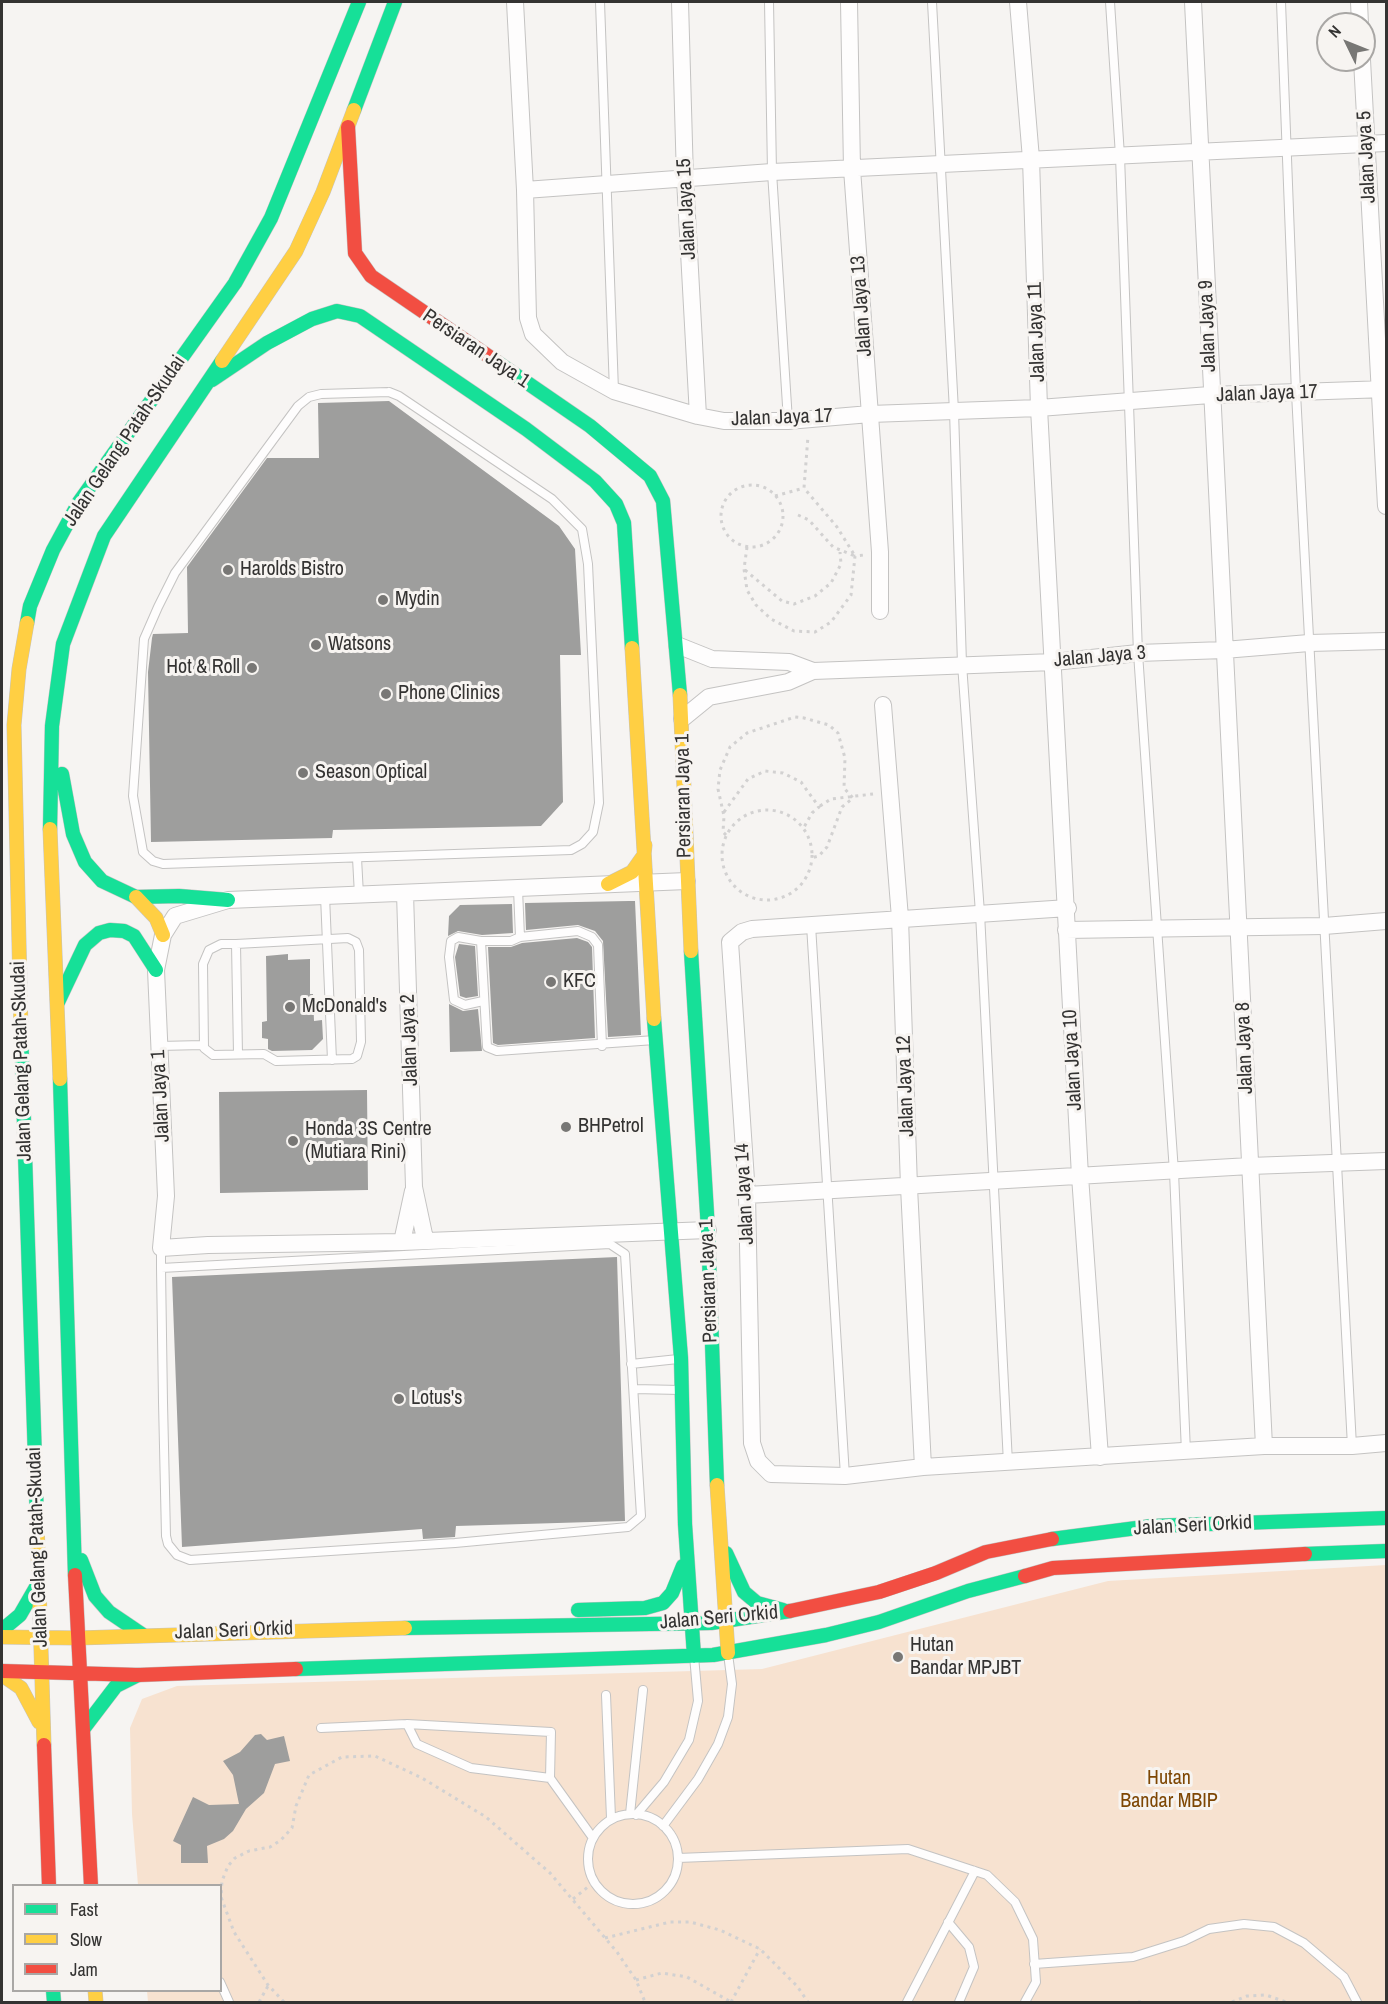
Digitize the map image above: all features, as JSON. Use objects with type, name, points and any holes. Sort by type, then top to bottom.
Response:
[{"type":"main road","points":[[332,70],[345,2]]},
{"type":"main road","name":"Jalan Gelang Patah-Skudai","points":[[49,1884],[42,1728],[40,1579],[17,899],[14,725],[18,669],[30,606],[53,550],[79,502],[235,283],[271,218],[359,2]]},
{"type":"main road","name":"Jalan Gelang Patah-Skudai","points":[[91,1884],[73,1530],[50,819],[52,726],[63,644],[104,536],[212,380],[296,251],[323,192],[395,2]]},
{"type":"main road","name":"Persiaran Jaya 1","points":[[348,123],[355,253],[371,276],[554,400],[635,462],[650,476],[663,501],[682,719],[687,881],[708,1230],[718,1530],[728,1653]]},
{"type":"main road","name":"Persiaran Jaya 1","points":[[212,380],[267,343],[312,319],[337,311],[360,316],[526,423],[595,481],[616,504],[624,524],[646,838],[656,1040],[683,1390],[690,1623],[694,1656]]},
{"type":"main road","points":[[535,401],[554,400]]},
{"type":"main road","points":[[52,726],[73,834],[85,862],[102,881],[136,897],[156,918],[163,936]]},
{"type":"main road","points":[[608,884],[632,872],[638,865],[644,855],[646,838]]},
{"type":"main road","points":[[136,897],[179,896],[228,900]]},
{"type":"main road","points":[[2,900],[17,899]]},
{"type":"main road","points":[[57,1005],[85,945],[99,933],[110,930],[124,931],[134,936],[141,943],[156,970]]},
{"type":"main road","name":"Jalan Seri Orkid","points":[[2,1637],[78,1638],[375,1627],[428,1628],[724,1621],[787,1612],[879,1592],[936,1573],[986,1552],[1084,1533],[1152,1526],[1386,1518]]},
{"type":"main road","points":[[428,1628],[524,1612],[645,1608],[663,1603],[672,1593],[682,1574],[686,1524]]},
{"type":"main road","points":[[73,1530],[82,1566],[96,1596],[109,1612],[143,1635]]},
{"type":"main road","points":[[718,1530],[734,1575],[744,1592],[757,1603],[787,1612]]},
{"type":"main road","name":"Jalan Seri Orkid","points":[[2,1673],[138,1675],[694,1656],[728,1653],[826,1635],[879,1622],[968,1591],[1053,1568],[1166,1560],[1386,1551]]},
{"type":"main road","points":[[2,1630],[20,1615],[40,1579]]},
{"type":"main road","points":[[2,1673],[21,1688],[42,1728]]},
{"type":"main road","points":[[84,1728],[117,1686],[138,1675]]},
{"type":"street","name":"Jalan Jaya 17","points":[[515,2],[525,190],[528,318],[533,334],[562,362],[614,391],[698,416],[724,421],[788,422],[870,414],[1039,408],[1210,395],[1383,389]]},
{"type":"street","name":"Jalan Jaya 15","points":[[680,2],[685,179],[698,416]]},
{"type":"street","name":"Jalan Jaya 13","points":[[849,2],[852,169],[880,552],[880,611]]},
{"type":"street","name":"Jalan Jaya 11","points":[[1018,2],[1031,159],[1039,408],[1054,662]]},
{"type":"street","name":"Jalan Jaya 9","points":[[1193,2],[1202,150],[1210,395],[1224,650]]},
{"type":"street","name":"Jalan Jaya 5","points":[[1363,72],[1383,389],[1386,506]]},
{"type":"street","points":[[525,190],[772,172],[1386,143]]},
{"type":"street","name":"Jalan Jaya 3","points":[[813,671],[1054,662],[1138,653],[1386,641]]},
{"type":"street","points":[[677,645],[712,659],[789,662],[813,671]]},
{"type":"street","name":"Jalan Jaya 8","points":[[1224,650],[1240,928],[1264,1446]]},
{"type":"street","name":"Jalan Jaya 10","points":[[1054,662],[1080,1176],[1100,1457]]},
{"type":"street","points":[[682,719],[709,697],[788,682],[813,671]]},
{"type":"street","name":"Jalan Jaya 12","points":[[883,705],[900,918],[909,1186],[923,1467]]},
{"type":"street","name":"Jalan Jaya 1","points":[[161,1248],[166,1196],[156,970],[167,925],[180,912],[228,900],[687,881]]},
{"type":"street","name":"Jalan Jaya 2","points":[[405,893],[414,1187],[426,1246]]},
{"type":"street","points":[[811,925],[1068,908]]},
{"type":"street","points":[[1066,930],[1324,926],[1386,921]]},
{"type":"street","name":"Jalan Jaya 14","points":[[811,925],[742,932],[730,942],[747,1195],[752,1443],[758,1461],[771,1474],[845,1476]]},
{"type":"street","points":[[747,1195],[1250,1166],[1386,1161]]},
{"type":"street","name":"Jalan Jaya 2","points":[[403,1248],[414,1187]]},
{"type":"street","points":[[161,1248],[208,1245],[403,1248],[708,1230]]},
{"type":"street","points":[[845,1476],[923,1467],[1008,1464],[1264,1446],[1352,1446],[1386,1443]]},
{"type":"lane","points":[[600,2],[614,391]]},
{"type":"lane","points":[[769,2],[772,172],[788,422]]},
{"type":"lane","points":[[932,2],[954,411],[962,664],[996,1180],[1008,1464]]},
{"type":"lane","points":[[1110,2],[1120,156],[1138,653],[1174,1172],[1186,1452]]},
{"type":"lane","points":[[1281,2],[1284,148],[1296,393],[1352,1446]]},
{"type":"lane","points":[[389,392],[399,396],[552,499],[582,529],[588,564],[599,804],[593,832],[582,844],[571,850],[357,858],[163,864],[153,861],[143,852],[133,796],[144,639],[175,573],[298,406],[309,397],[321,394],[389,392]]},
{"type":"lane","points":[[357,858],[359,895]]},
{"type":"lane","points":[[518,889],[520,937]]},
{"type":"lane","points":[[325,896],[332,1060]]},
{"type":"lane","points":[[811,925],[845,1476]]},
{"type":"lane","points":[[483,1002],[465,1005],[454,1000],[449,957],[451,941],[458,937],[481,941],[511,940],[578,931],[592,937],[598,945],[603,1046]]},
{"type":"lane","points":[[348,938],[356,942],[359,950],[361,1050],[352,1059],[332,1060],[276,1061],[264,1054],[213,1055],[203,1045],[204,956],[214,946],[236,944],[348,938]]},
{"type":"lane","points":[[481,941],[487,1047],[497,1051],[603,1046],[656,1040]]},
{"type":"lane","points":[[236,944],[238,1054]]},
{"type":"lane","points":[[159,1046],[203,1045]]},
{"type":"lane","points":[[161,1248],[166,1536],[171,1549],[190,1560],[455,1543],[628,1527],[641,1516],[625,1254],[610,1244],[426,1246]]},
{"type":"lane","points":[[161,1268],[403,1248]]},
{"type":"lane","points":[[631,1364],[681,1358]]},
{"type":"lane","points":[[634,1389],[683,1390]]},
{"type":"lane","points":[[663,1826],[698,1779],[722,1735],[728,1717],[732,1684],[728,1653]]},
{"type":"lane","points":[[633,1814],[664,1782],[689,1740],[698,1701],[694,1656]]},
{"type":"lane","points":[[633,1814],[643,1690]]},
{"type":"lane","points":[[606,1695],[611,1818]]},
{"type":"lane","points":[[321,1728],[407,1724],[551,1732],[550,1778],[593,1838]]},
{"type":"lane","points":[[407,1724],[417,1744],[471,1768],[550,1778]]},
{"type":"lane","points":[[633,1814],[645,1815],[663,1826],[676,1844],[678,1858],[676,1872],[670,1886],[659,1896],[646,1903],[632,1905],[617,1902],[604,1894],[594,1882],[588,1868],[588,1853],[593,1838],[611,1818],[633,1814]]},
{"type":"lane","points":[[678,1858],[908,1849],[987,1875],[1015,1902],[1033,1939],[1035,1982],[1025,2002]]},
{"type":"lane","points":[[907,2002],[975,1871]]},
{"type":"lane","points":[[948,1922],[969,1947],[974,1967],[959,2002]]},
{"type":"lane","points":[[1034,1964],[1133,1957],[1184,1941],[1209,1929],[1244,1924],[1274,1927],[1304,1943],[1344,1977],[1358,2002]]},
{"type":"lane","points":[[222,1986],[229,2002]]},
{"type":"path","points":[[747,546],[744,569],[747,590],[756,605],[771,619],[794,631],[815,632],[831,622],[851,595],[855,556],[837,527],[804,488],[809,419]]},
{"type":"path","points":[[747,485],[757,485],[776,496],[783,515],[781,526],[768,542],[747,546],[730,538],[725,531],[721,513],[728,496],[747,485]]},
{"type":"path","points":[[776,496],[804,488]]},
{"type":"path","points":[[798,515],[809,520],[828,543],[840,552],[855,556],[880,552]]},
{"type":"path","points":[[744,569],[782,601],[794,604],[815,596],[831,583],[841,564],[840,552]]},
{"type":"path","points":[[726,835],[723,832],[723,812],[719,800],[718,778],[730,747],[747,733],[795,717],[835,728],[845,758],[844,788],[853,798]]},
{"type":"path","points":[[723,812],[748,779],[765,771],[796,778],[812,795],[819,807]]},
{"type":"path","points":[[803,829],[812,813],[831,799],[853,798]]},
{"type":"path","points":[[811,858],[819,856],[827,847],[842,807],[853,798]]},
{"type":"path","points":[[760,811],[775,811],[789,816],[803,829],[808,837],[811,858],[805,879],[796,890],[769,901],[754,899],[739,892],[729,880],[723,866],[721,850],[726,835],[746,815],[760,811]]},
{"type":"path","points":[[222,1884],[228,1866],[235,1858],[249,1851],[270,1847],[281,1840],[292,1828],[296,1806],[309,1775],[342,1757],[375,1756],[431,1784],[486,1817],[550,1873],[605,1938],[636,1980],[645,2002]]},
{"type":"path","points":[[573,1899],[594,1882]]},
{"type":"path","points":[[222,1902],[234,1932],[268,1985],[284,2002]]},
{"type":"path","points":[[605,1938],[670,1922],[690,1922],[720,1930],[760,1949],[797,1986],[808,2002]]},
{"type":"path","points":[[636,1980],[662,1973],[687,1977],[731,2002],[760,1949]]},
{"type":"path","points":[[259,2002],[268,1985]]},
{"type":"path","points":[[1232,2002],[1247,1996],[1266,1995],[1286,2002]]},
{"type":"path","points":[[1138,2002],[1144,2002]]},
{"type":"green space","name":"Hutan Bandar MBIP","points":[[1386,1565],[1386,2002],[148,2002],[147,1992],[222,1992],[222,1884],[138,1884],[132,1814],[130,1728],[142,1699],[177,1686],[762,1669],[1108,1581]]},
{"type":"building","name":"Mydin","points":[[389,401],[559,526],[575,549],[581,655],[560,655],[563,802],[541,826],[333,830],[332,838],[151,842],[148,672],[152,638],[153,634],[188,633],[187,567],[267,458],[319,458],[318,403]]},
{"type":"building","points":[[635,901],[641,1035],[608,1037],[603,941],[595,931],[578,925],[526,930],[525,903]]},
{"type":"building","points":[[512,904],[513,933],[482,935],[458,931],[448,936],[449,916],[460,905]]},
{"type":"building","points":[[577,938],[588,942],[592,947],[595,1038],[498,1045],[493,1043],[488,947],[511,947],[522,943]]},
{"type":"building","points":[[459,944],[475,946],[478,996],[466,998],[460,996],[455,957]]},
{"type":"building","name":"McDonald's","points":[[288,954],[288,960],[310,959],[310,994],[313,994],[314,1021],[322,1020],[323,1039],[312,1050],[272,1051],[268,1049],[268,1039],[262,1038],[262,1022],[267,1021],[266,956]]},
{"type":"building","points":[[449,1004],[463,1011],[478,1009],[482,1051],[450,1052]]},
{"type":"building","name":"Honda 3S Centre (Mutiara Rini)","points":[[367,1090],[368,1190],[220,1193],[219,1092]]},
{"type":"building","name":"Lotus's","points":[[617,1257],[625,1521],[456,1526],[455,1537],[423,1539],[422,1529],[182,1547],[172,1277]]},
{"type":"building","points":[[261,1734],[267,1740],[284,1736],[290,1761],[275,1764],[264,1793],[246,1809],[233,1831],[224,1839],[207,1846],[208,1863],[181,1863],[181,1845],[173,1841],[193,1797],[209,1805],[239,1804],[233,1775],[223,1761],[240,1752],[255,1735]]},
{"type":"traffic: fast","points":[[27,623],[30,606],[53,550],[79,502],[235,283],[271,218],[359,2]]},
{"type":"traffic: fast","points":[[354,110],[395,2]]},
{"type":"traffic: fast","points":[[212,380],[267,343],[312,319],[337,311],[360,316],[526,429],[595,481],[616,504],[624,523],[632,648]]},
{"type":"traffic: fast","points":[[50,829],[52,726],[63,644],[104,536],[222,361]]},
{"type":"traffic: fast","points":[[497,362],[590,426],[650,476],[663,501],[680,695]]},
{"type":"traffic: fast","points":[[62,774],[73,834],[85,862],[102,881],[136,897],[179,896],[228,900]]},
{"type":"traffic: fast","points":[[58,1002],[85,945],[99,933],[110,930],[124,931],[134,936],[156,970]]},
{"type":"traffic: fast","points":[[691,951],[708,1230],[717,1485]]},
{"type":"traffic: fast","points":[[654,1019],[681,1358],[685,1524],[694,1656]]},
{"type":"traffic: fast","points":[[21,1031],[37,1521]]},
{"type":"traffic: fast","points":[[60,1079],[75,1575]]},
{"type":"traffic: fast","points":[[1052,1539],[1152,1526],[1386,1518]]},
{"type":"traffic: fast","points":[[1305,1554],[1386,1551]]},
{"type":"traffic: fast","points":[[726,1553],[744,1592],[757,1603],[783,1610]]},
{"type":"traffic: fast","points":[[81,1560],[95,1596],[109,1612],[143,1635]]},
{"type":"traffic: fast","points":[[578,1610],[645,1608],[663,1603],[672,1593],[683,1566]]},
{"type":"traffic: fast","points":[[296,1669],[713,1655],[826,1635],[879,1622],[968,1591],[1025,1576]]},
{"type":"traffic: fast","points":[[2,1630],[20,1615],[39,1582]]},
{"type":"traffic: fast","points":[[405,1628],[711,1623],[790,1611]]},
{"type":"traffic: fast","points":[[84,1728],[116,1686],[138,1675]]},
{"type":"traffic: fast","points":[[53,1992],[54,2002]]},
{"type":"traffic: slow","points":[[222,361],[296,251],[323,192],[354,110]]},
{"type":"traffic: slow","points":[[21,1031],[14,725],[19,669],[27,623]]},
{"type":"traffic: slow","points":[[632,648],[654,1019]]},
{"type":"traffic: slow","points":[[680,695],[691,951]]},
{"type":"traffic: slow","points":[[50,829],[60,1079]]},
{"type":"traffic: slow","points":[[608,884],[632,872],[644,855],[645,845]]},
{"type":"traffic: slow","points":[[136,897],[156,918],[163,935]]},
{"type":"traffic: slow","points":[[717,1485],[728,1653]]},
{"type":"traffic: slow","points":[[37,1521],[44,1745]]},
{"type":"traffic: slow","points":[[2,1637],[78,1638],[405,1628]]},
{"type":"traffic: slow","points":[[2,1675],[21,1688],[39,1722]]},
{"type":"traffic: slow","points":[[95,1992],[96,2002]]},
{"type":"traffic: jam","points":[[348,127],[355,253],[371,276],[497,362]]},
{"type":"traffic: jam","points":[[790,1611],[879,1592],[936,1573],[986,1552],[1052,1539]]},
{"type":"traffic: jam","points":[[1025,1576],[1053,1568],[1305,1554]]},
{"type":"traffic: jam","points":[[75,1575],[91,1884]]},
{"type":"traffic: jam","points":[[2,1671],[138,1675],[296,1669]]},
{"type":"traffic: jam","points":[[44,1745],[49,1884]]},
{"type":"place","name":"Harolds Bistro","points":[[228,570]]},
{"type":"place","name":"Mydin","points":[[383,600]]},
{"type":"place","name":"Watsons","points":[[316,645]]},
{"type":"place","name":"Hot & Roll","points":[[252,668]]},
{"type":"place","name":"Phone Clinics","points":[[386,694]]},
{"type":"place","name":"Season Optical","points":[[303,773]]},
{"type":"place","name":"KFC","points":[[551,982]]},
{"type":"place","name":"McDonald's","points":[[290,1007]]},
{"type":"place","name":"BHPetrol","points":[[566,1127]]},
{"type":"place","name":"Honda 3S Centre (Mutiara Rini)","points":[[293,1141]]},
{"type":"place","name":"Lotus's","points":[[399,1399]]},
{"type":"place","name":"Hutan Bandar MPJBT","points":[[898,1657]]}]
